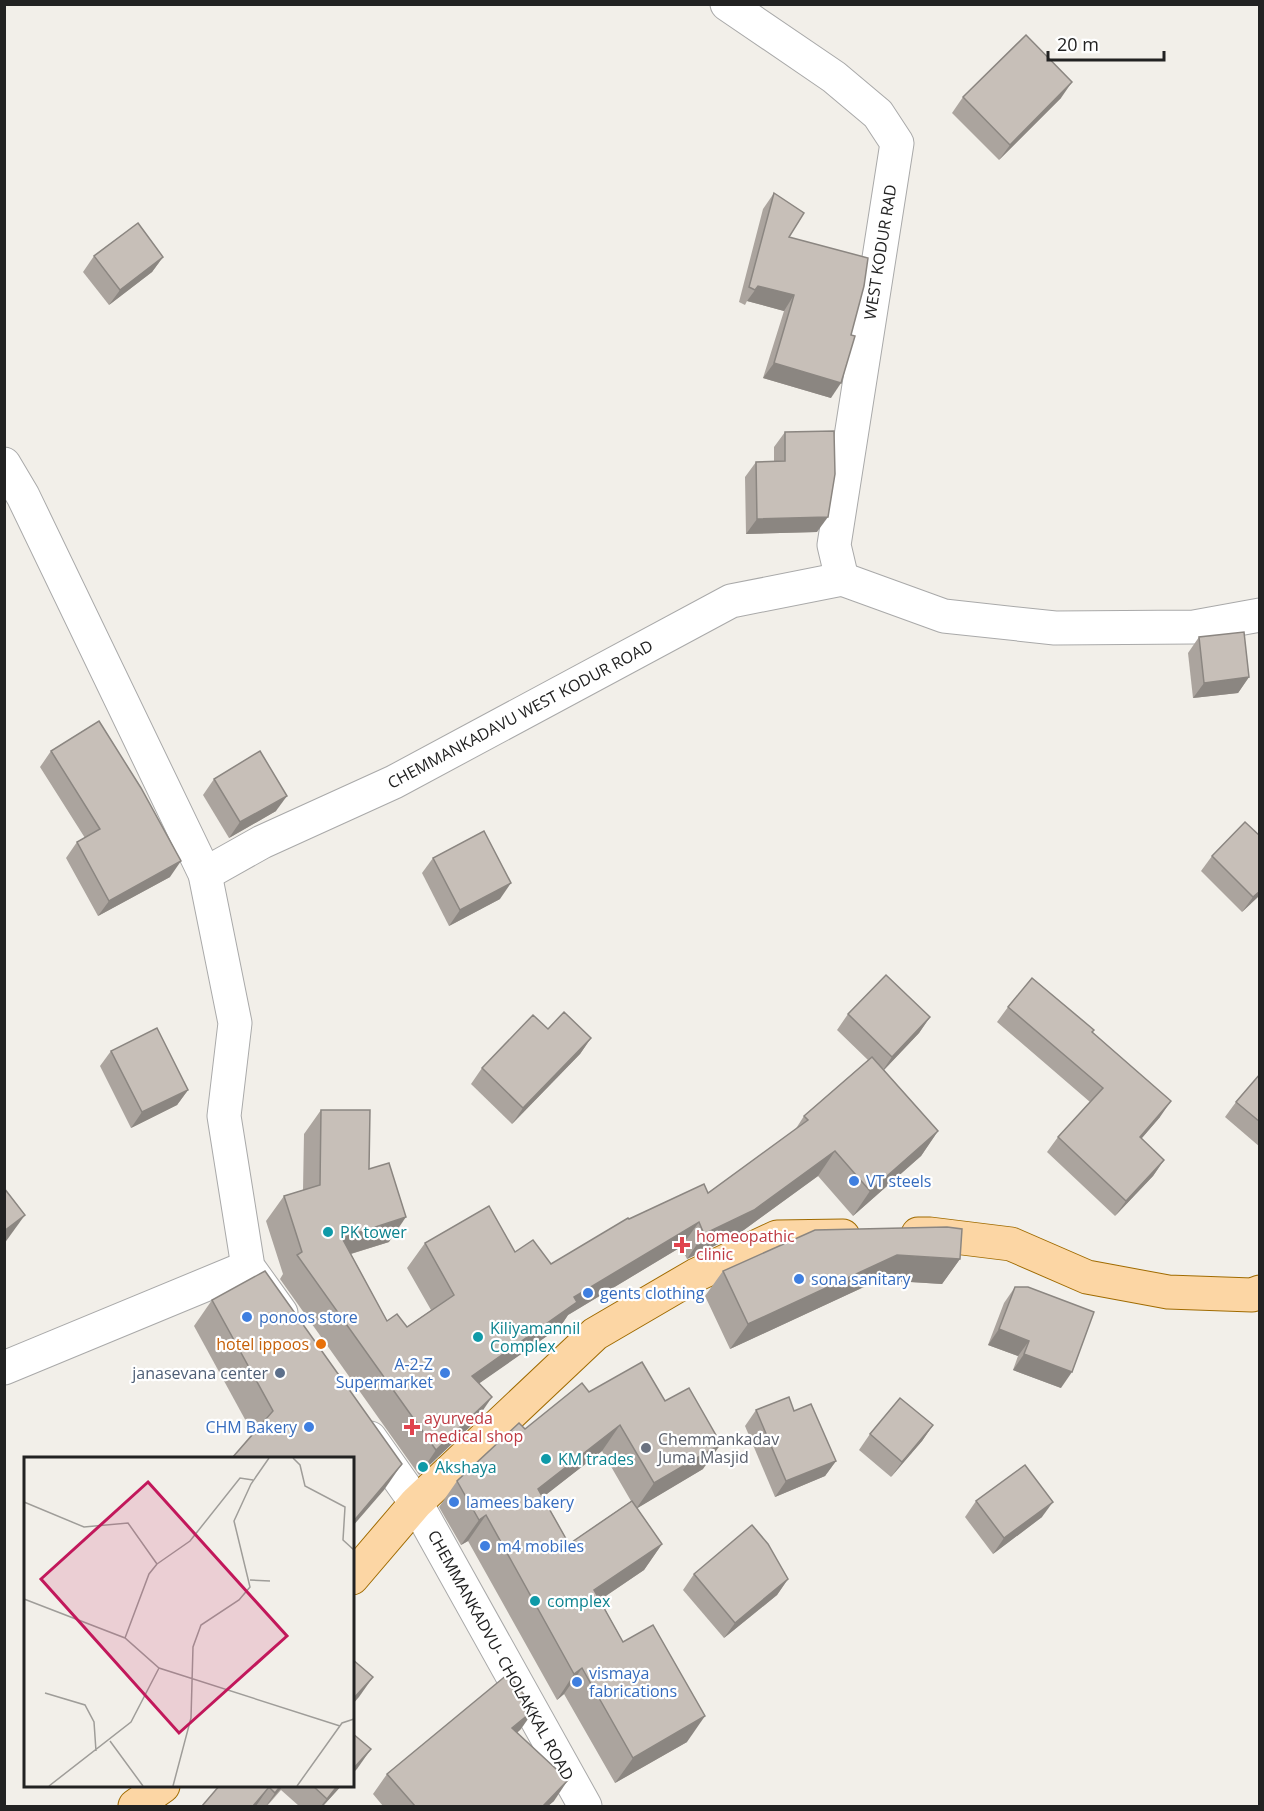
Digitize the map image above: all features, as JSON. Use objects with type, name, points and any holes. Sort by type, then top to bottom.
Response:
[{"type":"main road","points":[[354,1576],[416,1503],[595,1334],[696,1275],[777,1238],[930,1234],[1011,1244],[1087,1277],[1168,1292],[1252,1295],[1260,1292]]},
{"type":"main road","points":[[135,1806],[161,1787]]},
{"type":"street","name":"WEST KODUR RAD","points":[[727,4],[834,77],[878,114],[897,143],[834,544],[842,579]]},
{"type":"street","points":[[4,464],[23,496],[206,874],[235,1023],[224,1116],[248,1268],[295,1334]]},
{"type":"street","points":[[842,579],[944,616],[1055,628],[1194,627],[1260,615]]},
{"type":"street","name":"CHEMMANKADAVU WEST KODUR ROAD","points":[[206,874],[262,842],[394,782],[732,601],[842,579]]},
{"type":"street","points":[[4,1368],[248,1268]]},
{"type":"street","name":"CHEMMANKADVU- CHOLAKKAL ROAD","points":[[356,1418],[416,1503],[585,1806]]},
{"type":"building","points":[[1026,35],[1072,82],[1010,145],[963,97]]},
{"type":"building","points":[[774,193],[804,213],[789,237],[868,258],[864,286],[851,335],[855,336],[841,383],[774,363],[794,295],[758,286],[755,290],[749,287]]},
{"type":"building","points":[[138,223],[163,257],[120,290],[94,256]]},
{"type":"building","points":[[834,431],[835,474],[828,517],[757,519],[756,462],[785,461],[785,432]]},
{"type":"building","points":[[1244,632],[1249,677],[1204,683],[1199,637]]},
{"type":"building","points":[[99,721],[141,788],[181,861],[109,901],[77,842],[100,829],[51,751]]},
{"type":"building","points":[[260,751],[287,796],[240,822],[214,779]]},
{"type":"building","points":[[1245,822],[1260,836],[1260,891],[1253,897],[1212,856]]},
{"type":"building","points":[[484,831],[511,883],[460,910],[433,858]]},
{"type":"building","points":[[886,975],[930,1017],[892,1057],[848,1014]]},
{"type":"building","points":[[1032,978],[1094,1030],[1092,1032],[1171,1101],[1140,1137],[1164,1160],[1126,1201],[1058,1137],[1103,1088],[1008,1007]]},
{"type":"building","points":[[564,1012],[591,1038],[523,1108],[482,1068],[533,1015],[548,1029]]},
{"type":"building","points":[[157,1028],[188,1090],[142,1112],[111,1051]]},
{"type":"building","points":[[872,1057],[938,1131],[870,1191],[835,1151],[754,1210],[704,1234],[699,1222],[574,1297],[577,1302],[472,1376],[492,1397],[436,1450],[297,1255],[302,1252],[284,1196],[320,1185],[321,1110],[370,1110],[369,1169],[389,1163],[406,1217],[342,1238],[387,1321],[397,1314],[407,1327],[454,1295],[425,1243],[489,1206],[515,1252],[533,1240],[551,1264],[628,1218],[704,1184],[708,1193],[808,1120],[804,1116]]},
{"type":"building","points":[[1260,1074],[1260,1122],[1236,1102]]},
{"type":"building","points":[[4,1188],[25,1215],[4,1231]]},
{"type":"building","points":[[947,1227],[962,1229],[960,1259],[897,1255],[748,1324],[723,1271],[815,1230]]},
{"type":"building","points":[[265,1271],[402,1464],[354,1521],[354,1457],[233,1457],[273,1411],[212,1300]]},
{"type":"building","points":[[1015,1287],[1028,1287],[1094,1312],[1072,1372],[1024,1354],[1029,1341],[999,1329]]},
{"type":"building","points":[[642,1362],[665,1401],[689,1388],[721,1444],[654,1483],[620,1425],[538,1489],[569,1544],[632,1501],[662,1544],[594,1590],[623,1642],[653,1625],[705,1716],[633,1758],[582,1668],[574,1674],[486,1515],[479,1520],[457,1481],[519,1423],[525,1429],[582,1383],[589,1392]]},
{"type":"building","points":[[789,1397],[794,1411],[811,1404],[836,1461],[786,1481],[756,1410]]},
{"type":"building","points":[[900,1398],[933,1425],[902,1462],[870,1434]]},
{"type":"building","points":[[1025,1465],[1053,1502],[1004,1538],[976,1501]]},
{"type":"building","points":[[752,1525],[768,1544],[788,1579],[735,1623],[694,1574]]},
{"type":"building","points":[[354,1661],[373,1677],[354,1698]]},
{"type":"building","points":[[508,1674],[535,1709],[512,1728],[568,1780],[543,1806],[415,1806],[387,1774]]},
{"type":"building","points":[[354,1735],[371,1749],[354,1768]]},
{"type":"building","points":[[218,1787],[269,1787],[253,1806],[202,1806]]},
{"type":"building","points":[[269,1787],[280,1787],[275,1793]]},
{"type":"building","points":[[314,1787],[336,1787],[327,1799]]},
{"type":"place","name":"VT steels","points":[[854,1181]]},
{"type":"place","name":"PK tower","points":[[328,1232]]},
{"type":"place","name":"homeopathic clinic","points":[[682,1245]]},
{"type":"place","name":"sona sanitary","points":[[799,1279]]},
{"type":"place","name":"gents clothing","points":[[588,1293]]},
{"type":"place","name":"ponoos store","points":[[247,1317]]},
{"type":"place","name":"Kiliyamannil Complex","points":[[478,1337]]},
{"type":"place","name":"hotel ippoos","points":[[321,1344]]},
{"type":"place","name":"janasevana center","points":[[280,1373]]},
{"type":"place","name":"A-2-Z Supermarket","points":[[445,1373]]},
{"type":"place","name":"CHM Bakery","points":[[309,1427]]},
{"type":"place","name":"ayurveda medical shop","points":[[412,1427]]},
{"type":"place","name":"Chemmankadav Juma Masjid","points":[[646,1448]]},
{"type":"place","name":"KM trades","points":[[546,1459]]},
{"type":"place","name":"Akshaya","points":[[423,1467]]},
{"type":"place","name":"lamees bakery","points":[[454,1502]]},
{"type":"place","name":"m4 mobiles","points":[[485,1546]]},
{"type":"place","name":"complex","points":[[535,1601]]},
{"type":"place","name":"vismaya fabrications","points":[[577,1682]]}]
